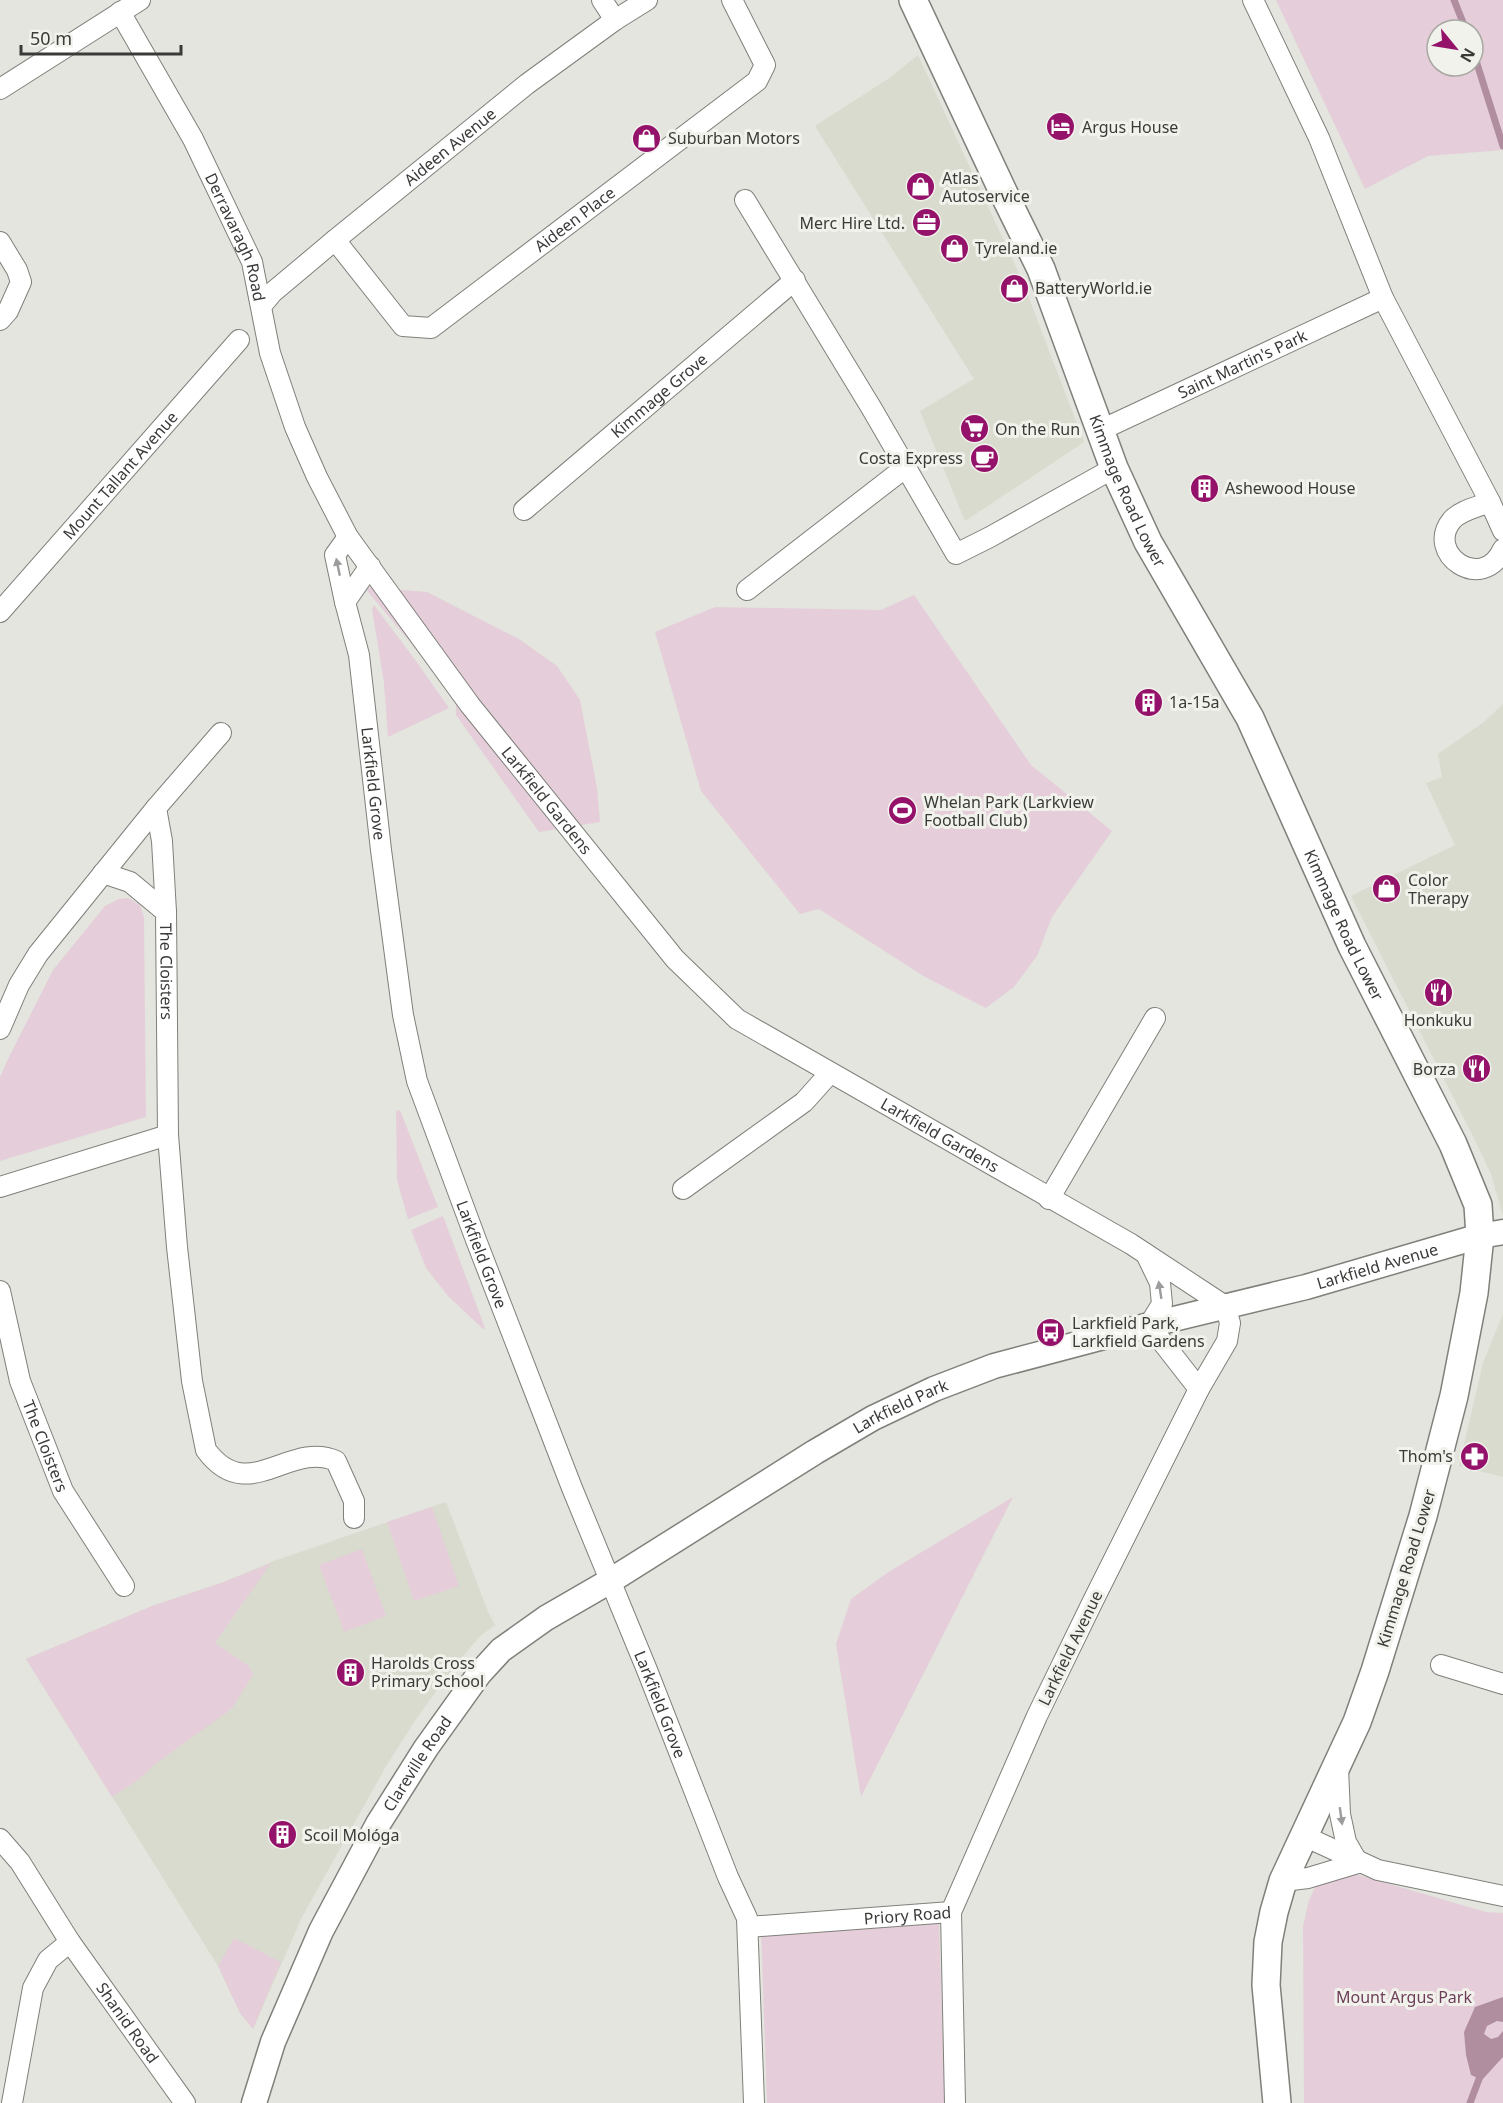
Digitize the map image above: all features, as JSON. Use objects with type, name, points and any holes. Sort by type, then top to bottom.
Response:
[{"type":"main road","name":"Kimmage Road Lower","points":[[913,0],[1041,269],[1114,468],[1149,542],[1250,718],[1352,946],[1453,1144],[1492,1234],[1474,1293],[1454,1396],[1424,1516],[1376,1671],[1338,1765],[1283,1881],[1274,1912],[1268,1942],[1266,1984],[1277,2103]]},
{"type":"street","points":[[0,89],[140,0]]},
{"type":"street","points":[[602,0],[615,20]]},
{"type":"street","name":"Aideen Avenue","points":[[262,305],[273,292],[335,240],[527,84],[615,20],[647,0]]},
{"type":"street","name":"Aideen Place","points":[[335,240],[403,326],[431,328],[757,81],[765,65],[732,0]]},
{"type":"street","points":[[1253,0],[1319,138],[1383,298],[1503,531]]},
{"type":"street","name":"Derravaragh Road","points":[[120,12],[193,139],[252,262],[270,353],[295,427],[317,477]]},
{"type":"street","points":[[745,200],[795,280],[956,554],[1114,468]]},
{"type":"street","points":[[0,242],[17,270],[21,282],[18,294],[0,320]]},
{"type":"street","name":"Kimmage Grove","points":[[524,510],[795,280]]},
{"type":"street","name":"Saint Martin's Park","points":[[1101,430],[1383,298]]},
{"type":"street","name":"Mount Tallant Avenue","points":[[0,612],[239,340]]},
{"type":"street","points":[[747,590],[906,467]]},
{"type":"street","name":"Larkfield Gardens","points":[[317,477],[348,537],[470,705],[675,959],[737,1019],[1146,1254],[1225,1306]]},
{"type":"street","points":[[1490,502],[1460,514],[1452,520],[1445,537],[1446,546],[1455,562],[1473,570],[1492,564],[1503,549]]},
{"type":"street","name":"Larkfield Grove","points":[[348,537],[335,555],[359,655],[381,850],[403,1015],[417,1081],[512,1336],[728,1876],[747,1918],[748,1928]]},
{"type":"street","points":[[345,602],[370,566]]},
{"type":"street","points":[[0,1029],[27,970],[156,808],[221,733]]},
{"type":"street","name":"The Cloisters","points":[[156,808],[162,841],[166,912],[168,1135],[177,1247],[192,1381],[206,1450],[213,1460],[225,1469],[244,1475],[319,1457],[336,1461],[354,1501],[354,1518]]},
{"type":"street","points":[[103,873],[130,882],[166,912]]},
{"type":"street","points":[[1049,1199],[1155,1018]]},
{"type":"street","points":[[683,1189],[804,1102],[830,1073]]},
{"type":"street","points":[[0,1187],[168,1135]]},
{"type":"street","name":"Larkfield Avenue","points":[[951,1912],[1042,1706],[1199,1389],[1227,1341],[1230,1323],[1225,1306],[1306,1287],[1492,1234]]},
{"type":"street","points":[[1146,1254],[1160,1283],[1162,1304],[1149,1324],[1199,1389]]},
{"type":"street","name":"The Cloisters","points":[[0,1291],[20,1381],[63,1491],[124,1586]]},
{"type":"street","name":"Larkfield Park","points":[[610,1581],[815,1452],[873,1418],[924,1394],[994,1366],[1225,1306]]},
{"type":"street","name":"Clareville Road","points":[[254,2103],[273,2042],[321,1931],[378,1824],[426,1748],[479,1674],[501,1650],[546,1618],[610,1581]]},
{"type":"street","points":[[1441,1665],[1503,1684]]},
{"type":"street","points":[[1338,1765],[1340,1814],[1346,1842],[1358,1863]]},
{"type":"street","points":[[1304,1836],[1358,1863],[1389,1873],[1503,1896]]},
{"type":"street","name":"Shanid Road","points":[[0,1839],[20,1862],[70,1942],[185,2103]]},
{"type":"street","points":[[1283,1881],[1308,1878],[1358,1863]]},
{"type":"street","name":"Priory Road","points":[[748,1928],[951,1912],[955,2103]]},
{"type":"street","points":[[748,1928],[754,2103]]},
{"type":"street","points":[[12,2103],[33,1988],[48,1960],[70,1942]]},
{"type":"shaded area","points":[[918,55],[1022,280],[1084,442],[965,521],[920,411],[974,379],[815,126],[891,77]]},
{"type":"shaded area","points":[[1503,704],[1503,1216],[1491,1174],[1474,1138],[1351,896],[1455,845],[1426,783],[1442,777],[1438,754],[1484,722]]},
{"type":"shaded area","points":[[1503,1314],[1503,1477],[1459,1466],[1483,1363]]},
{"type":"shaded area","points":[[446,1502],[495,1625],[480,1636],[454,1667],[416,1719],[385,1768],[302,1917],[253,2029],[240,2013],[218,1966],[26,1659],[152,1606]]},
{"type":"shaded area","points":[[1503,1997],[1503,2022],[1497,2021],[1487,2026],[1484,2034],[1491,2039],[1498,2037],[1503,2031],[1503,2057],[1482,2080],[1471,2075],[1464,2032],[1475,2007]]},
{"type":"green space","points":[[1276,0],[1503,0],[1503,150],[1428,156],[1365,189]]},
{"type":"green space","points":[[364,587],[427,592],[519,639],[557,666],[580,700],[597,788],[600,822],[539,832],[456,715],[456,702],[431,667]]},
{"type":"green space","name":"Whelan Park (Larkview Football Club)","points":[[914,595],[1031,765],[1112,831],[1052,917],[1037,956],[1014,987],[986,1008],[925,977],[819,909],[800,914],[701,791],[655,632],[715,607],[881,610]]},
{"type":"green space","points":[[374,605],[449,708],[388,737],[384,683],[372,609]]},
{"type":"green space","points":[[128,898],[140,905],[144,917],[146,1117],[0,1161],[0,1077],[9,1057],[53,970],[105,906],[119,899]]},
{"type":"green space","points":[[400,1110],[438,1207],[408,1219],[397,1180],[396,1111]]},
{"type":"green space","points":[[443,1216],[485,1328],[483,1329],[448,1296],[426,1268],[411,1230]]},
{"type":"green space","points":[[1013,1497],[861,1797],[836,1644],[851,1599],[887,1573]]},
{"type":"green space","points":[[432,1507],[459,1586],[414,1601],[387,1522]]},
{"type":"green space","points":[[362,1549],[386,1616],[344,1632],[319,1565]]},
{"type":"green space","points":[[271,1563],[215,1643],[249,1666],[253,1675],[233,1707],[155,1764],[138,1780],[112,1797],[26,1659],[152,1606],[224,1582]]},
{"type":"green space","name":"Mount Argus Park","points":[[1348,1872],[1486,1912],[1503,1913],[1503,2103],[1304,2103],[1303,1927],[1309,1900],[1321,1875]]},
{"type":"green space","points":[[939,1923],[945,2103],[767,2103],[761,1929]]},
{"type":"green space","points":[[234,1938],[281,1962],[253,2029],[240,2013],[218,1966]]},
{"type":"waterway","points":[[1454,0],[1461,18]]},
{"type":"waterway","points":[[1482,78],[1503,146]]},
{"type":"waterway","points":[[1470,2103],[1482,2071]]},
{"type":"place","name":"Argus House","points":[[1061,127]]},
{"type":"place","name":"Suburban Motors","points":[[647,138]]},
{"type":"place","name":"Atlas Autoservice","points":[[921,187]]},
{"type":"place","name":"Merc Hire Ltd.","points":[[926,223]]},
{"type":"place","name":"Tyreland.ie","points":[[954,248]]},
{"type":"place","name":"BatteryWorld.ie","points":[[1014,288]]},
{"type":"place","name":"On the Run","points":[[974,429]]},
{"type":"place","name":"Costa Express","points":[[984,458]]},
{"type":"place","name":"Ashewood House","points":[[1204,488]]},
{"type":"place","name":"1a-15a","points":[[1148,702]]},
{"type":"place","name":"Whelan Park (Larkview Football Club)","points":[[903,811]]},
{"type":"place","name":"Color Therapy","points":[[1387,889]]},
{"type":"place","name":"Honkuku","points":[[1438,992]]},
{"type":"place","name":"Borza","points":[[1477,1069]]},
{"type":"place","name":"Larkfield Park, Larkfield Gardens","points":[[1051,1332]]},
{"type":"place","name":"Thom's","points":[[1474,1456]]},
{"type":"place","name":"Harolds Cross Primary School","points":[[350,1672]]},
{"type":"place","name":"Scoil Mológa","points":[[283,1835]]}]
